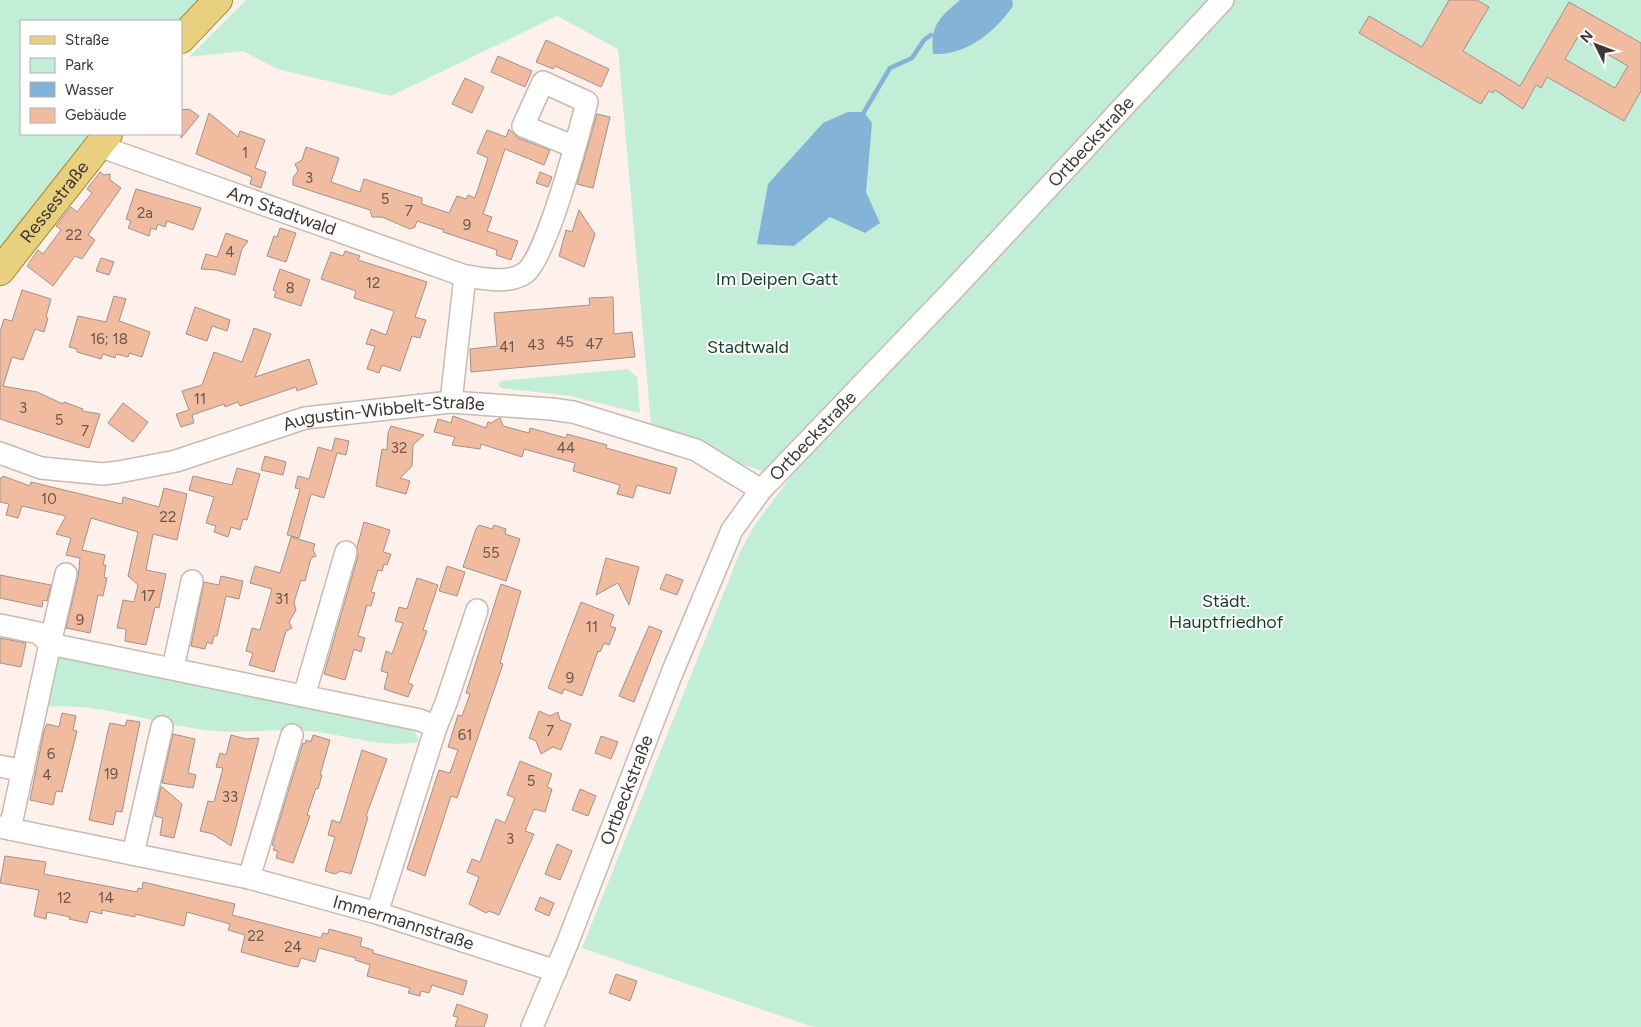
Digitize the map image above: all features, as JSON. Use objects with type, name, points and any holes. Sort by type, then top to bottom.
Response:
[{"type":"main road","points":[[182,38],[218,0]]},
{"type":"main road","name":"Ressestraße","points":[[0,271],[103,140]]},
{"type":"street","name":"Ortbeckstraße","points":[[532,1027],[556,971],[702,598],[732,530],[760,490],[971,271],[1222,0]]},
{"type":"street","name":"Am Stadtwald","points":[[103,140],[465,276],[501,281],[525,272],[543,245],[575,147]]},
{"type":"street","points":[[451,402],[465,276]]},
{"type":"street","name":"Augustin-Wibbelt-Straße","points":[[0,453],[41,468],[102,474],[176,462],[305,418],[451,402],[573,412],[696,450],[760,490]]},
{"type":"street","points":[[304,696],[346,552]]},
{"type":"street","points":[[5,828],[23,771],[66,574]]},
{"type":"street","points":[[173,668],[192,581]]},
{"type":"street","points":[[377,913],[436,727],[446,703],[477,610]]},
{"type":"street","points":[[0,625],[39,634],[50,644],[420,720],[436,727]]},
{"type":"street","points":[[133,854],[162,727]]},
{"type":"street","points":[[249,878],[292,735]]},
{"type":"street","points":[[0,766],[23,771]]},
{"type":"street","name":"Immermannstraße","points":[[5,828],[249,878],[377,913],[556,971]]},
{"type":"green space","points":[[0,0],[215,0],[182,20],[20,20],[20,135],[93,135],[0,259]]},
{"type":"green space","name":"Stadtwald","points":[[246,0],[1216,0],[769,473],[652,435],[618,49],[557,16],[391,96],[277,69],[243,51],[189,57]]},
{"type":"green space","name":"Städt. Hauptfriedhof","points":[[1228,0],[1641,0],[1641,1027],[813,1027],[582,948],[740,552],[754,526],[809,452]]},
{"type":"green space","points":[[628,369],[637,377],[639,413],[570,396],[501,388],[498,385],[501,381]]},
{"type":"green space","points":[[58,654],[414,728],[419,742],[380,743],[304,731],[232,732],[204,730],[83,707],[42,707]]},
{"type":"water","points":[[960,0],[1012,0],[1013,6],[998,25],[968,47],[945,54],[933,54],[933,36],[941,17]]},
{"type":"water","points":[[848,112],[864,112],[872,123],[866,192],[880,223],[865,233],[830,217],[794,246],[757,244],[768,184],[823,123]]},
{"type":"building","points":[[1449,0],[1477,0],[1489,7],[1463,51],[1520,86],[1569,2],[1641,43],[1641,91],[1624,121],[1547,77],[1541,88],[1536,85],[1523,109],[1495,90],[1493,93],[1489,91],[1481,104],[1359,33],[1369,16],[1422,47]],"holes":[[[1578,37],[1628,66],[1615,88],[1565,59]]]},
{"type":"building","points":[[546,40],[609,69],[601,87],[555,66],[553,69],[536,62]]},
{"type":"building","points":[[498,56],[532,71],[525,87],[491,72]]},
{"type":"building","points":[[465,78],[484,87],[472,113],[452,104]]},
{"type":"building","points":[[189,109],[199,116],[181,138],[182,135],[182,110]]},
{"type":"building","points":[[209,113],[238,137],[240,131],[265,140],[255,168],[266,172],[261,188],[250,184],[252,177],[196,154]]},
{"type":"building","points":[[597,114],[610,117],[593,188],[577,184]]},
{"type":"building","points":[[509,129],[518,138],[550,150],[544,165],[505,149],[483,214],[492,217],[487,231],[518,241],[511,260],[496,255],[497,250],[443,232],[444,230],[417,221],[415,227],[410,229],[382,217],[372,217],[370,210],[293,185],[293,178],[298,171],[295,164],[302,160],[306,147],[339,158],[331,182],[360,192],[364,179],[422,198],[422,204],[449,213],[457,196],[466,199],[468,195],[475,198],[488,158],[477,153],[487,130],[506,137]]},
{"type":"building","points":[[100,172],[104,175],[110,174],[110,180],[121,188],[88,235],[95,240],[82,259],[75,256],[53,286],[27,266],[38,250],[43,254],[61,230],[56,226],[71,207],[77,212],[92,193],[87,189]]},
{"type":"building","points":[[540,172],[552,177],[548,187],[536,183]]},
{"type":"building","points":[[136,189],[201,208],[193,230],[167,221],[165,227],[158,224],[156,230],[151,228],[149,236],[128,228],[131,221],[126,219]]},
{"type":"building","points":[[579,210],[595,234],[584,267],[559,256],[566,230],[572,232]]},
{"type":"building","points":[[280,228],[296,233],[286,262],[267,256],[274,236],[277,237]]},
{"type":"building","points":[[226,233],[248,241],[242,249],[235,275],[216,270],[201,269],[206,254],[217,257]]},
{"type":"building","points":[[345,251],[360,256],[358,260],[427,282],[415,317],[426,320],[420,338],[412,336],[400,371],[382,365],[379,373],[367,369],[375,346],[366,344],[371,329],[386,335],[394,311],[354,298],[356,291],[321,279],[331,252],[343,256]]},
{"type":"building","points":[[101,258],[114,262],[109,275],[96,271]]},
{"type":"building","points":[[280,269],[310,280],[301,306],[274,297],[276,291],[273,290]]},
{"type":"building","points":[[22,290],[51,299],[46,317],[48,318],[44,332],[35,329],[23,360],[12,357],[3,386],[37,392],[63,404],[64,402],[83,409],[82,411],[100,414],[89,448],[0,419],[0,332],[4,319],[12,321]]},
{"type":"building","points":[[114,296],[126,299],[119,321],[150,332],[142,357],[129,353],[128,357],[116,354],[115,358],[103,354],[101,359],[77,352],[77,349],[69,347],[78,316],[106,322]]},
{"type":"building","points":[[613,297],[614,334],[632,332],[635,357],[471,372],[470,349],[497,346],[494,313],[590,305],[589,298]]},
{"type":"building","points":[[195,307],[230,320],[227,331],[212,326],[207,341],[186,334]]},
{"type":"building","points":[[254,328],[271,334],[255,377],[309,359],[317,384],[297,391],[296,387],[240,406],[238,402],[225,407],[224,404],[192,415],[194,423],[181,427],[176,414],[189,410],[182,391],[202,385],[214,352],[242,362]]},
{"type":"building","points":[[123,403],[148,422],[133,442],[108,423]]},
{"type":"building","points":[[453,416],[486,428],[488,422],[491,423],[500,418],[503,426],[529,433],[530,428],[566,438],[567,434],[607,445],[606,448],[677,468],[670,494],[637,485],[633,498],[617,494],[620,485],[573,471],[575,463],[524,449],[522,457],[481,444],[480,449],[452,445],[455,437],[434,432],[438,419],[451,423]]},
{"type":"building","points":[[391,426],[424,435],[413,445],[412,466],[400,478],[410,481],[406,494],[376,486],[382,449],[387,450],[388,433]]},
{"type":"building","points":[[335,438],[349,441],[346,455],[337,453],[324,498],[311,494],[299,538],[287,535],[300,489],[295,488],[298,476],[309,479],[318,447],[332,451]]},
{"type":"building","points":[[265,456],[286,462],[283,475],[261,470]]},
{"type":"building","points":[[237,468],[260,474],[247,520],[243,519],[240,530],[231,527],[228,537],[214,532],[216,526],[206,523],[214,497],[189,490],[193,476],[232,485]]},
{"type":"building","points":[[3,476],[30,486],[31,482],[122,504],[123,497],[159,507],[164,488],[187,494],[177,540],[153,534],[146,570],[166,574],[159,608],[155,607],[146,645],[125,641],[126,629],[117,628],[123,600],[134,602],[138,585],[128,576],[138,532],[91,518],[82,550],[105,555],[103,565],[106,565],[104,577],[107,578],[103,596],[98,595],[90,633],[66,628],[78,577],[80,558],[66,555],[71,538],[56,534],[66,516],[22,506],[18,518],[6,515],[9,504],[0,502],[0,478]]},
{"type":"building","points":[[364,522],[390,530],[383,552],[391,554],[387,565],[384,564],[382,571],[378,570],[371,592],[375,593],[371,606],[367,605],[358,636],[365,638],[361,652],[354,649],[345,680],[324,674],[358,556],[357,547]]},
{"type":"building","points":[[479,525],[492,529],[494,525],[506,529],[505,534],[520,539],[506,581],[463,567]]},
{"type":"building","points":[[291,537],[315,544],[313,550],[316,556],[311,558],[305,581],[301,580],[294,602],[296,610],[289,622],[292,628],[286,631],[274,672],[249,665],[253,653],[246,651],[252,628],[260,630],[272,589],[250,583],[255,566],[280,573]]},
{"type":"building","points":[[606,558],[639,567],[629,605],[618,583],[596,595]]},
{"type":"building","points":[[447,566],[465,572],[457,596],[439,591]]},
{"type":"building","points":[[666,574],[683,580],[677,595],[660,589]]},
{"type":"building","points":[[0,575],[51,585],[47,601],[43,600],[42,607],[0,598]]},
{"type":"building","points":[[221,576],[243,581],[239,599],[226,596],[217,636],[214,636],[212,644],[207,642],[205,649],[191,646],[204,582],[219,585]]},
{"type":"building","points":[[417,578],[438,585],[423,630],[427,631],[408,683],[413,685],[408,697],[384,689],[388,673],[381,671],[386,651],[392,654],[403,623],[395,621],[399,607],[407,609]]},
{"type":"building","points":[[501,584],[521,591],[500,663],[503,664],[457,798],[451,796],[425,876],[407,869],[439,770],[450,773],[458,750],[448,747],[458,715],[462,716],[470,694],[466,693]]},
{"type":"building","points":[[581,602],[614,615],[610,626],[616,628],[609,645],[604,643],[600,652],[598,651],[582,696],[564,689],[562,694],[548,688]]},
{"type":"building","points":[[649,626],[662,631],[634,702],[619,696]]},
{"type":"building","points":[[0,638],[26,643],[21,667],[0,663]]},
{"type":"building","points":[[539,711],[550,716],[558,712],[560,720],[571,724],[561,750],[553,747],[541,754],[536,741],[529,738]]},
{"type":"building","points":[[62,713],[76,716],[73,730],[77,731],[62,792],[56,791],[53,805],[30,800],[44,731],[47,724],[59,727]]},
{"type":"building","points":[[127,720],[140,722],[122,812],[116,811],[113,825],[89,820],[110,723],[125,726]]},
{"type":"building","points":[[173,734],[195,739],[188,773],[196,775],[193,788],[162,783]]},
{"type":"building","points":[[231,735],[246,739],[259,738],[231,846],[213,834],[200,831],[208,801],[214,802],[223,768],[216,767],[220,753],[226,755]]},
{"type":"building","points":[[313,735],[330,740],[318,789],[316,788],[307,815],[310,816],[293,863],[276,858],[278,851],[273,850],[275,846],[272,845],[303,743],[305,744],[306,740],[311,742]]},
{"type":"building","points":[[601,736],[618,742],[611,759],[595,753]]},
{"type":"building","points":[[362,750],[387,759],[366,816],[368,817],[351,874],[341,871],[335,874],[325,871],[335,837],[328,835],[332,820],[340,823]]},
{"type":"building","points":[[520,761],[552,774],[547,787],[552,789],[545,812],[534,809],[525,831],[534,834],[499,915],[489,911],[486,913],[469,904],[479,877],[467,872],[472,859],[480,862],[496,819],[505,823],[515,798],[507,795]]},
{"type":"building","points":[[161,786],[182,804],[174,838],[160,835],[163,818],[155,816]]},
{"type":"building","points":[[580,789],[596,796],[588,816],[572,810]]},
{"type":"building","points":[[557,844],[572,851],[560,880],[545,874]]},
{"type":"building","points":[[5,856],[46,862],[44,874],[137,892],[138,888],[142,889],[143,882],[235,904],[232,915],[321,938],[323,933],[328,934],[329,929],[362,938],[360,946],[373,950],[373,953],[467,981],[463,995],[432,985],[429,993],[421,991],[420,996],[408,993],[410,988],[367,976],[370,965],[355,960],[356,958],[319,948],[315,962],[301,958],[298,967],[241,952],[245,935],[228,930],[230,924],[187,912],[184,926],[135,914],[135,917],[102,910],[102,914],[90,911],[87,923],[47,912],[46,919],[34,916],[39,890],[0,883]]},
{"type":"building","points":[[540,897],[554,903],[549,916],[535,910]]},
{"type":"building","points":[[616,974],[637,981],[630,1001],[609,993]]},
{"type":"building","points":[[457,1004],[488,1015],[484,1027],[455,1027],[458,1017],[453,1016]]},
{"type":"waterway","points":[[864,112],[890,68],[912,58],[924,40],[931,35]]},
{"type":"park label","name":"Im Deipen Gatt","points":[[777,279]]}]
